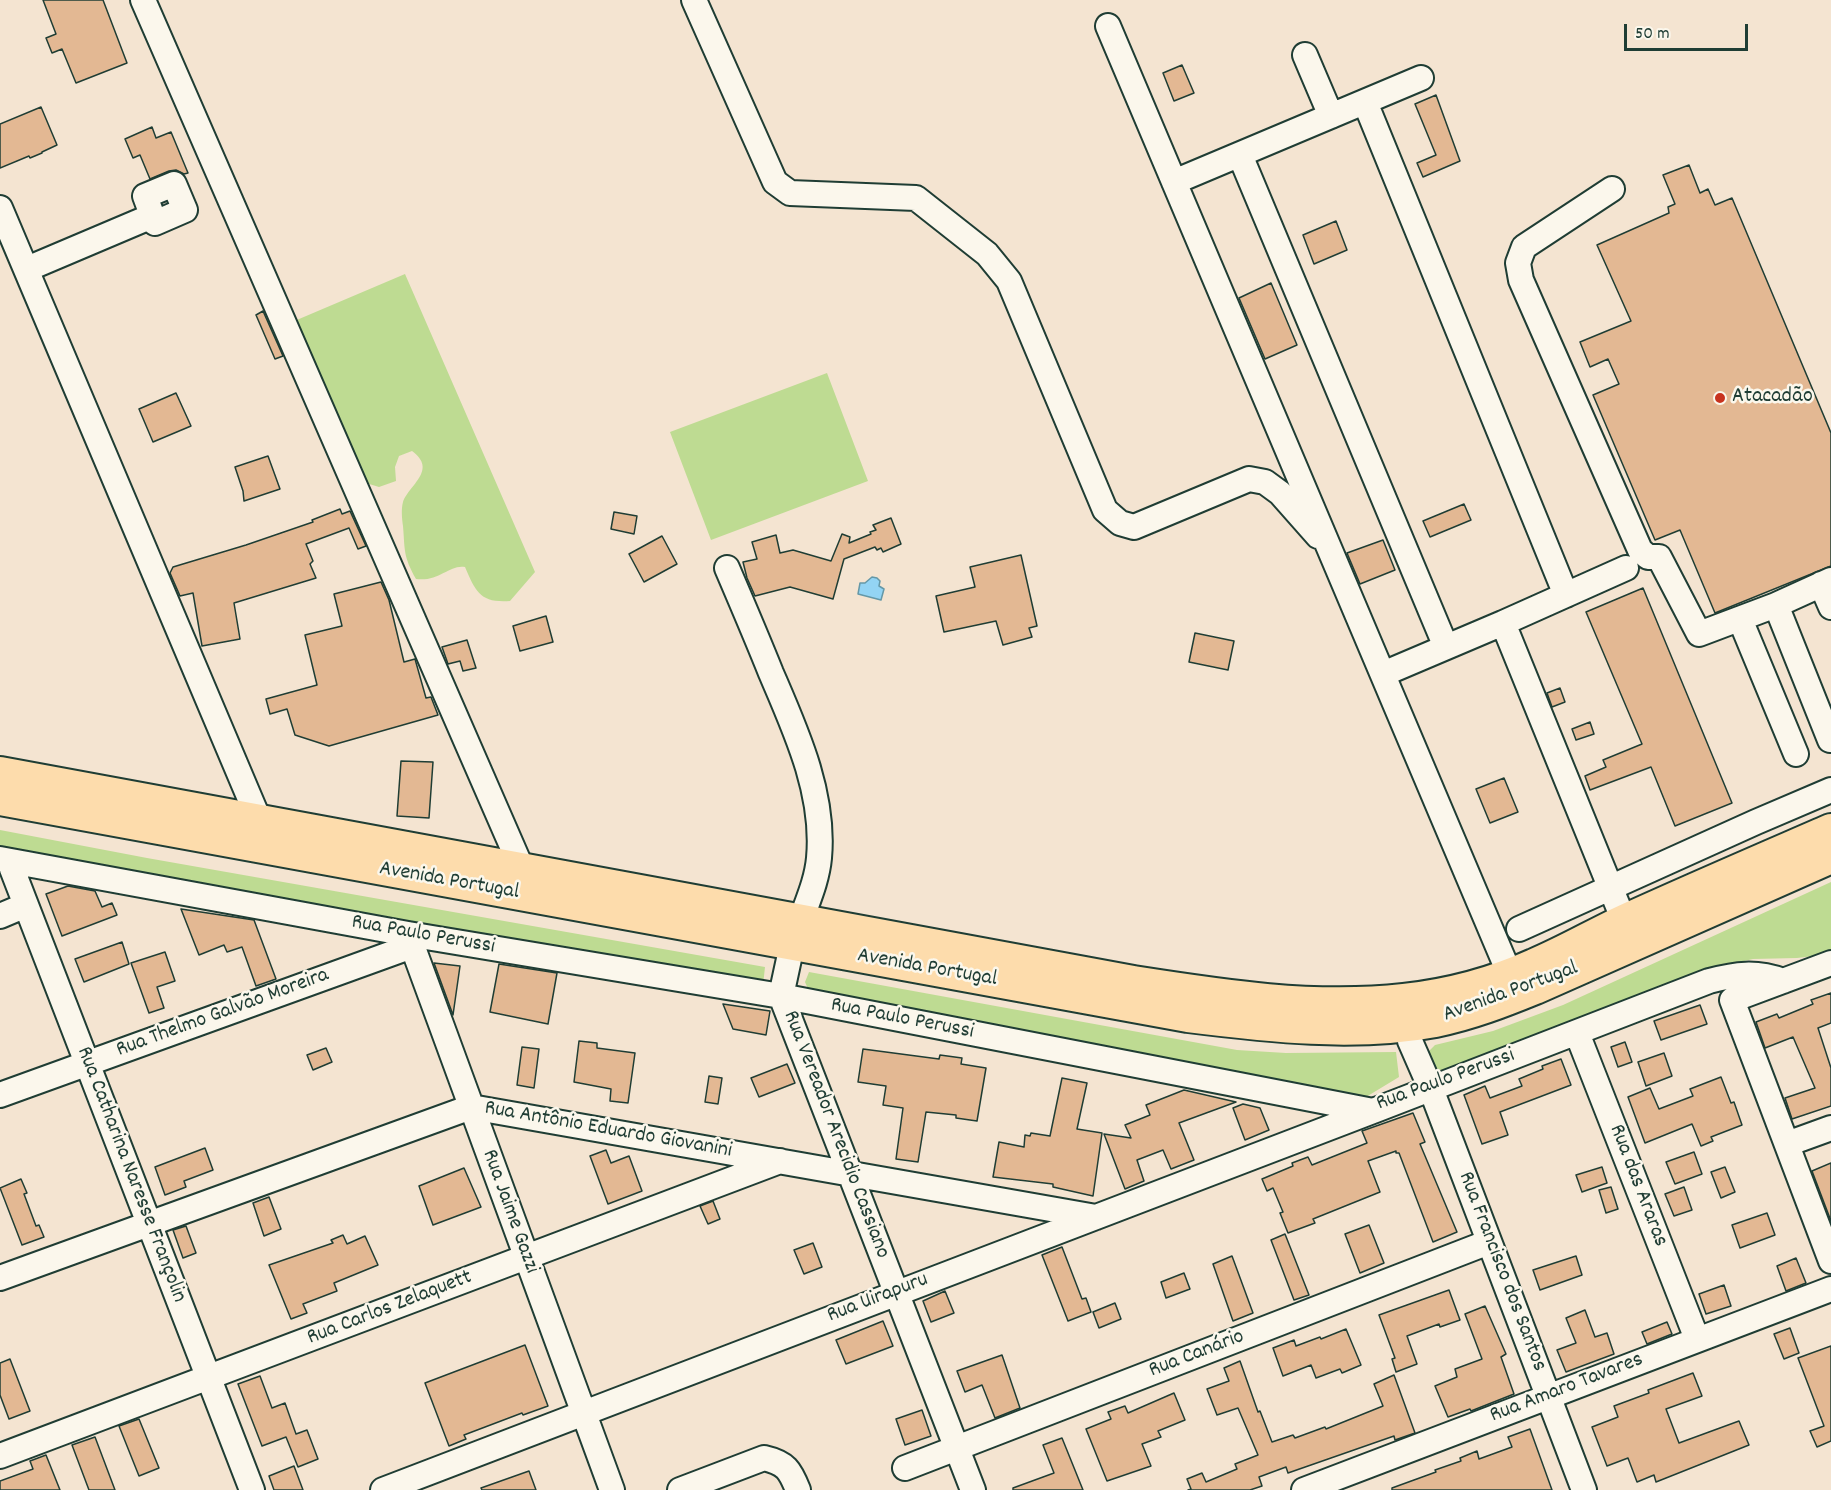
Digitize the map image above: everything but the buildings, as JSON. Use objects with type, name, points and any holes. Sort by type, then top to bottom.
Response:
[{"type":"main road","points":[[0,773],[522,869],[796,932]]},
{"type":"main road","name":"Avenida Portugal","points":[[0,799],[796,932],[1131,994],[1210,1019],[1305,1028],[1408,1025],[1459,1015],[1535,988],[1831,857]]},
{"type":"main road","points":[[1131,994],[1347,1004],[1405,1000],[1478,986],[1510,975],[1624,921],[1831,830]]},
{"type":"street","points":[[144,0],[522,869]]},
{"type":"street","points":[[694,0],[775,182],[790,193],[916,198],[987,254],[1009,281],[1105,510],[1120,523],[1134,527],[1249,479],[1265,482],[1280,493],[1301,519],[1329,546]]},
{"type":"street","points":[[1108,26],[1510,975]]},
{"type":"street","points":[[1305,55],[1331,116]]},
{"type":"street","points":[[1174,182],[1421,78]]},
{"type":"street","points":[[1365,102],[1566,595]]},
{"type":"street","points":[[1240,155],[1446,647]]},
{"type":"street","points":[[1612,189],[1524,247],[1518,263],[1521,280],[1640,550],[1648,557],[1659,557],[1699,634],[1776,606],[1826,582],[1831,607]]},
{"type":"street","points":[[0,208],[259,820]]},
{"type":"street","points":[[27,268],[152,216]]},
{"type":"street","name":"Rua Vereador Arecidio Cassiano","points":[[727,568],[786,708],[808,769],[819,819],[819,859],[812,889],[796,932],[781,996],[973,1490]]},
{"type":"street","points":[[1383,674],[1626,568]]},
{"type":"street","points":[[1776,606],[1830,740]]},
{"type":"street","points":[[1740,620],[1796,754]]},
{"type":"street","points":[[1503,623],[1624,921]]},
{"type":"street","points":[[1520,929],[1831,790]]},
{"type":"street","points":[[1741,869],[1744,841],[1756,822]]},
{"type":"street","name":"Rua Catharina Naresse Françolin","points":[[4,860],[26,905],[252,1490]]},
{"type":"street","name":"Rua Paulo Perussi","points":[[4,860],[410,940],[781,996],[1373,1111],[1708,981],[1746,974],[1765,975],[1783,981]]},
{"type":"street","points":[[0,916],[26,905]]},
{"type":"street","name":"Rua Thelmo Galvão Moreira","points":[[0,1095],[410,940]]},
{"type":"street","name":"Rua Jaime Gazzi","points":[[410,940],[612,1490]]},
{"type":"street","points":[[1831,963],[1732,1000],[1831,1261]]},
{"type":"street","name":"Rua Francisco dos Santos","points":[[1408,1025],[1410,1041],[1431,1089],[1584,1490]]},
{"type":"street","name":"Rua das Araras","points":[[1577,1033],[1697,1339]]},
{"type":"street","name":"Rua Antônio Eduardo Giovanini","points":[[0,1278],[471,1107],[1096,1217]]},
{"type":"street","name":"Rua Uirapuru","points":[[383,1490],[1373,1111]]},
{"type":"street","points":[[1787,1144],[1831,1128]]},
{"type":"street","name":"Rua Carlos Zelaquett","points":[[0,1456],[780,1161]]},
{"type":"street","name":"Rua Canário","points":[[905,1468],[1489,1242]]},
{"type":"street","name":"Rua Amaro Tavares","points":[[1304,1490],[1831,1289]]},
{"type":"street","points":[[680,1490],[764,1458],[775,1460],[788,1468],[798,1490]]},
{"type":"green space","points":[[405,274],[535,572],[510,601],[486,598],[476,590],[465,567],[454,568],[431,578],[416,579],[405,553],[402,511],[406,496],[422,471],[419,458],[412,451],[399,456],[395,467],[396,481],[379,487],[366,483],[292,322]]},
{"type":"green space","points":[[827,373],[868,481],[711,540],[670,432]]},
{"type":"green space","points":[[0,830],[765,967],[763,985],[144,877],[0,849]]},
{"type":"green space","points":[[1831,882],[1831,954],[1797,958],[1753,959],[1717,967],[1436,1073],[1428,1052],[1435,1045],[1493,1031],[1563,1005]]},
{"type":"green space","points":[[809,972],[1237,1050],[1286,1053],[1396,1052],[1399,1077],[1366,1097],[809,991],[805,982]]},
{"type":"water","points":[[872,577],[880,581],[879,586],[884,589],[881,600],[858,594],[860,583],[865,583]]},
{"type":"place","name":"Atacadão","points":[[1720,398]]}]
